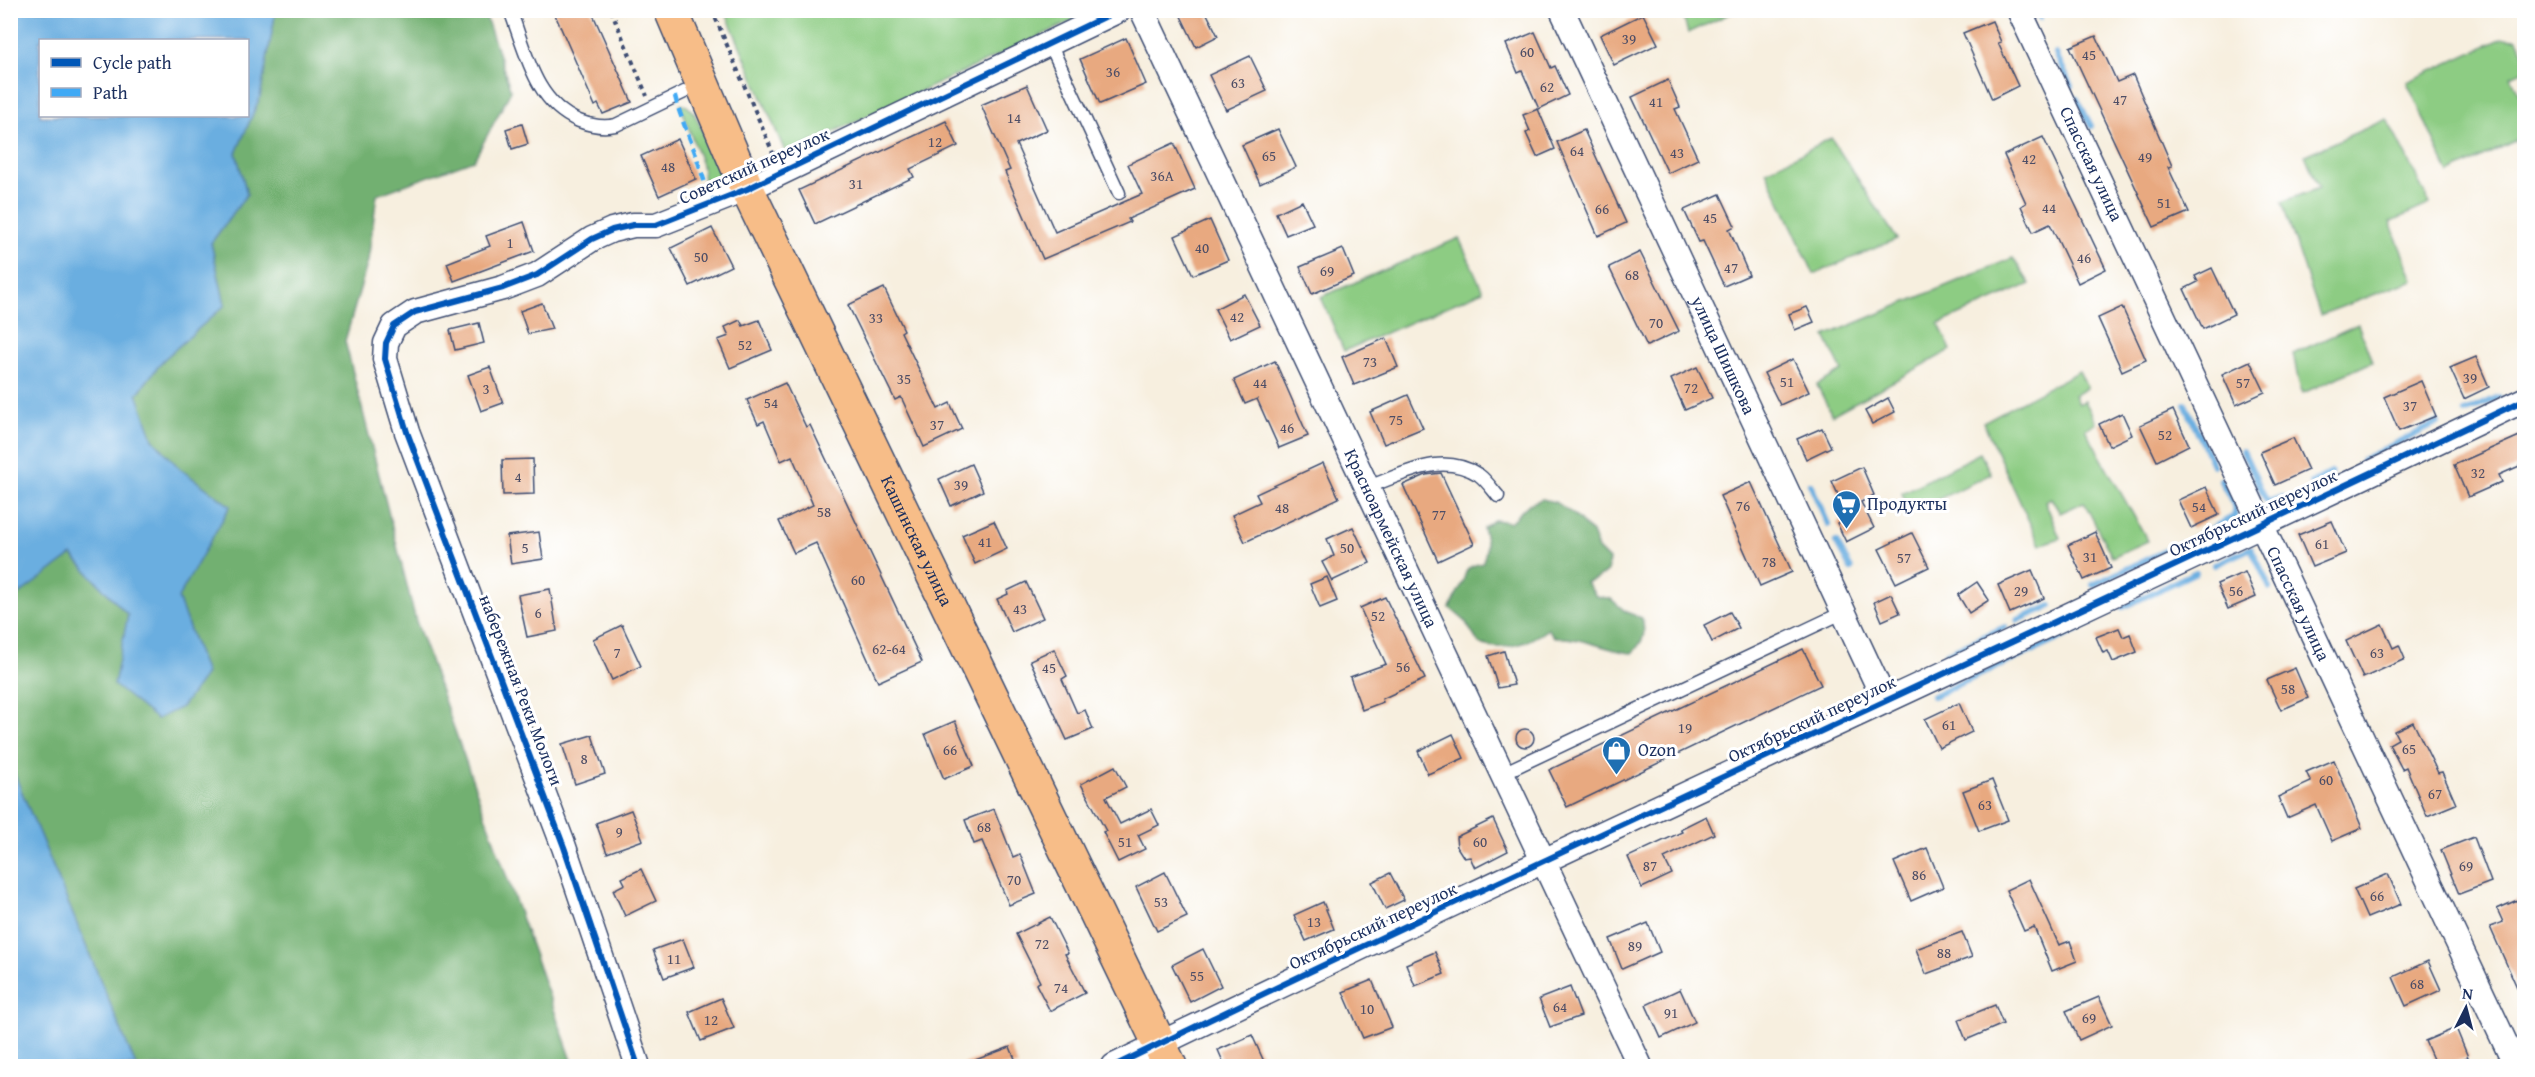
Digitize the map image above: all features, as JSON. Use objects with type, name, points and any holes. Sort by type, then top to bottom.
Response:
[{"type":"main road","name":"Кашинская улица","points":[[671,10],[747,189],[1164,1056]]},
{"type":"street","name":"Советский переулок","points":[[394,326],[415,312],[502,288],[537,275],[592,239],[612,230],[633,225],[656,225],[747,189],[1119,10]]},
{"type":"street","name":"Красноармейская улица","points":[[1142,10],[1640,1066]]},
{"type":"street","name":"улица Шишкова","points":[[1562,10],[1885,701]]},
{"type":"street","name":"Спасская улица","points":[[2019,10],[2516,1066]]},
{"type":"street","name":"набережная Реки Мологи","points":[[394,326],[386,343],[385,359],[388,375],[411,442],[564,847],[638,1066]]},
{"type":"street","name":"Октябрьский переулок","points":[[1114,1066],[1164,1056],[1544,861],[2261,527],[2524,400]]},
{"type":"lane","points":[[510,10],[537,82],[546,99],[558,109],[585,123],[606,127],[616,125],[702,84]]},
{"type":"lane","points":[[1050,44],[1119,193]]},
{"type":"lane","points":[[1368,487],[1434,464],[1447,463],[1461,466],[1481,476],[1498,496]]},
{"type":"lane","points":[[1503,773],[1844,612]]},
{"type":"path","points":[[611,10],[652,107]]},
{"type":"path","points":[[712,10],[781,173]]},
{"type":"green space","points":[[283,10],[484,11],[511,91],[474,160],[377,195],[368,261],[345,341],[416,621],[574,1066],[136,1066],[11,766],[10,600],[72,555],[128,615],[115,685],[206,674],[178,598],[230,506],[179,468],[153,439],[137,394],[163,360],[225,305],[211,243],[247,194],[236,153],[260,97],[275,15]]},
{"type":"green space","points":[[1681,10],[1736,10],[1736,11],[1688,33]]},
{"type":"green space","points":[[725,11],[1094,11],[786,154]]},
{"type":"green space","points":[[2503,38],[2517,39],[2524,55],[2524,70],[2511,76],[2524,106],[2524,136],[2449,174],[2407,82]]},
{"type":"green space","points":[[680,104],[687,106],[694,113],[724,176],[723,186],[713,190],[704,182],[702,165]]},
{"type":"green space","points":[[2387,119],[2430,204],[2390,222],[2413,280],[2320,315],[2282,202],[2319,188],[2305,155]]},
{"type":"green space","points":[[1831,138],[1897,239],[1814,274],[1766,171]]},
{"type":"green space","points":[[1459,238],[1483,291],[1344,351],[1321,297]]},
{"type":"green space","points":[[2013,258],[2030,284],[1939,324],[1951,350],[1832,415],[1817,385],[1842,371],[1825,336]]},
{"type":"green space","points":[[2358,324],[2372,362],[2303,393],[2293,354]]},
{"type":"green space","points":[[2079,371],[2087,388],[2074,395],[2078,404],[2085,401],[2096,423],[2085,429],[2148,541],[2112,557],[2084,502],[2060,513],[2051,498],[2045,501],[2060,538],[2040,545],[1983,422]]},
{"type":"green space","points":[[1980,453],[1991,474],[1910,513],[1902,493]]},
{"type":"green space","points":[[1542,499],[1555,502],[1573,514],[1592,533],[1598,549],[1609,560],[1607,572],[1586,582],[1596,596],[1611,599],[1626,612],[1642,618],[1643,637],[1632,653],[1575,639],[1555,638],[1548,629],[1532,639],[1507,647],[1479,644],[1465,621],[1450,608],[1468,569],[1482,563],[1486,546],[1483,528],[1494,520],[1510,522],[1529,504]]},
{"type":"water","points":[[11,10],[283,11],[275,15],[260,97],[236,153],[247,194],[211,243],[225,305],[163,360],[137,394],[153,439],[179,468],[230,506],[178,598],[206,674],[182,707],[157,719],[114,685],[128,615],[72,555],[11,600]]},
{"type":"water","points":[[11,766],[136,1066],[11,1066]]},
{"type":"building","points":[[553,10],[591,10],[632,102],[603,114],[598,104],[595,106]]},
{"type":"building","points":[[1178,10],[1205,10],[1218,36],[1196,47]]},
{"type":"building","points":[[1643,14],[1658,44],[1614,65],[1600,35]]},
{"type":"building","points":[[1992,21],[2001,42],[1998,43],[2018,86],[1992,99],[1963,33]]},
{"type":"building","points":[[1535,32],[1551,68],[1555,66],[1568,95],[1539,109],[1522,71],[1518,73],[1506,44]]},
{"type":"building","points":[[2096,36],[2117,82],[2133,75],[2172,166],[2168,167],[2189,212],[2154,227],[2070,47]]},
{"type":"building","points":[[1126,38],[1146,84],[1100,104],[1080,59]]},
{"type":"building","points":[[1250,56],[1267,91],[1226,110],[1209,75]]},
{"type":"building","points":[[1668,80],[1680,107],[1675,109],[1698,159],[1668,173],[1632,97]]},
{"type":"building","points":[[1027,85],[1047,130],[1016,144],[1055,232],[1142,194],[1128,164],[1174,143],[1195,189],[1128,219],[1130,222],[1043,259],[1005,172],[1010,170],[981,105]]},
{"type":"building","points":[[1538,109],[1555,149],[1537,157],[1526,133],[1530,131],[1523,115]]},
{"type":"building","points":[[946,121],[958,146],[910,169],[914,177],[815,224],[799,190]]},
{"type":"building","points":[[522,124],[528,144],[512,149],[506,129]]},
{"type":"building","points":[[1278,129],[1296,167],[1260,184],[1242,145]]},
{"type":"building","points":[[1584,130],[1626,223],[1598,236],[1557,142]]},
{"type":"building","points":[[2043,137],[2106,269],[2078,283],[2050,224],[2033,232],[2021,206],[2026,203],[2004,155]]},
{"type":"building","points":[[678,139],[696,179],[659,196],[641,156]]},
{"type":"building","points":[[1720,194],[1735,226],[1729,229],[1749,275],[1724,286],[1703,241],[1699,242],[1684,210]]},
{"type":"building","points":[[1302,201],[1313,224],[1286,235],[1276,213]]},
{"type":"building","points":[[1210,220],[1228,260],[1193,275],[1175,236]]},
{"type":"building","points":[[524,222],[534,251],[454,281],[447,263],[490,246],[486,236]]},
{"type":"building","points":[[712,228],[731,266],[690,286],[671,248]]},
{"type":"building","points":[[1343,249],[1354,276],[1312,294],[1300,267]]},
{"type":"building","points":[[1640,252],[1679,331],[1647,346],[1609,267]]},
{"type":"building","points":[[2212,268],[2234,314],[2203,329],[2184,289],[2198,282],[2195,276]]},
{"type":"building","points":[[884,288],[904,330],[901,332],[938,409],[950,403],[962,429],[924,447],[901,397],[895,400],[848,305]]},
{"type":"building","points":[[1244,294],[1260,325],[1230,339],[1215,309]]},
{"type":"building","points":[[542,303],[552,329],[528,334],[520,311]]},
{"type":"building","points":[[1807,307],[1814,322],[1795,330],[1789,314]]},
{"type":"building","points":[[2122,307],[2146,360],[2122,371],[2098,318]]},
{"type":"building","points":[[740,320],[743,326],[759,320],[772,350],[730,368],[718,340],[729,336],[725,327]]},
{"type":"building","points":[[479,323],[484,343],[455,350],[450,330]]},
{"type":"building","points":[[1386,338],[1398,367],[1354,385],[1342,357]]},
{"type":"building","points":[[2476,357],[2489,387],[2464,399],[2450,368]]},
{"type":"building","points":[[1793,359],[1809,392],[1780,405],[1764,373]]},
{"type":"building","points":[[1275,361],[1308,436],[1279,448],[1257,399],[1245,404],[1234,380]]},
{"type":"building","points":[[2250,361],[2265,392],[2236,405],[2222,374]]},
{"type":"building","points":[[490,367],[503,403],[481,411],[468,375]]},
{"type":"building","points":[[1697,367],[1712,398],[1685,410],[1671,379]]},
{"type":"building","points":[[2421,381],[2436,416],[2399,431],[2384,397]]},
{"type":"building","points":[[785,383],[806,427],[810,425],[922,662],[878,682],[816,543],[794,553],[779,521],[813,505],[792,456],[781,461],[764,421],[758,424],[747,400]]},
{"type":"building","points":[[1408,395],[1423,428],[1384,444],[1370,412]]},
{"type":"building","points":[[1888,398],[1895,412],[1872,424],[1865,411]]},
{"type":"building","points":[[2173,410],[2189,445],[2157,461],[2140,425]]},
{"type":"building","points":[[2122,413],[2132,435],[2109,446],[2099,424]]},
{"type":"building","points":[[1822,428],[1831,447],[1806,459],[1797,439]]},
{"type":"building","points":[[2524,434],[2524,464],[2499,475],[2502,482],[2468,497],[2454,465]]},
{"type":"building","points":[[2293,438],[2308,470],[2275,485],[2260,452]]},
{"type":"building","points":[[533,459],[534,494],[503,495],[502,460]]},
{"type":"building","points":[[1323,463],[1339,498],[1245,542],[1232,515],[1260,502],[1256,494]]},
{"type":"building","points":[[971,464],[983,491],[951,506],[939,479]]},
{"type":"building","points":[[1862,467],[1874,495],[1861,502],[1874,528],[1846,542],[1837,523],[1848,517],[1832,481]]},
{"type":"building","points":[[1441,473],[1474,544],[1438,561],[1403,485],[1426,475]]},
{"type":"building","points":[[1751,482],[1792,572],[1760,586],[1720,496]]},
{"type":"building","points":[[2206,487],[2219,515],[2191,528],[2178,500]]},
{"type":"building","points":[[994,521],[1007,549],[975,564],[962,535]]},
{"type":"building","points":[[2332,521],[2346,553],[2312,567],[2298,535]]},
{"type":"building","points":[[1353,527],[1370,563],[1332,581],[1322,562],[1334,556],[1327,539]]},
{"type":"building","points":[[539,532],[543,559],[511,564],[507,536]]},
{"type":"building","points":[[2095,532],[2111,568],[2084,580],[2068,545]]},
{"type":"building","points":[[1912,533],[1929,567],[1896,583],[1879,549]]},
{"type":"building","points":[[2032,570],[2044,598],[2010,613],[1998,585]]},
{"type":"building","points":[[2245,572],[2256,597],[2228,609],[2217,584]]},
{"type":"building","points":[[1327,577],[1337,601],[1320,608],[1310,584]]},
{"type":"building","points":[[1026,582],[1043,618],[1012,632],[997,599],[1008,594],[1007,591]]},
{"type":"building","points":[[1977,582],[1989,600],[1969,613],[1958,595]]},
{"type":"building","points":[[550,589],[557,631],[527,637],[518,595]]},
{"type":"building","points":[[1891,594],[1900,613],[1882,621],[1874,602]]},
{"type":"building","points":[[1385,597],[1425,679],[1382,699],[1383,702],[1362,710],[1350,677],[1386,664],[1360,608]]},
{"type":"building","points":[[1730,612],[1739,628],[1712,642],[1704,625]]},
{"type":"building","points":[[2382,624],[2393,648],[2399,645],[2405,659],[2363,678],[2346,641]]},
{"type":"building","points":[[622,625],[641,666],[612,680],[593,639]]},
{"type":"building","points":[[2119,628],[2123,637],[2130,634],[2137,652],[2113,662],[2108,651],[2103,653],[2096,637]]},
{"type":"building","points":[[1054,649],[1067,676],[1062,679],[1077,713],[1085,710],[1093,729],[1067,740],[1030,660]]},
{"type":"building","points":[[1803,649],[1821,685],[1567,807],[1549,770]]},
{"type":"building","points":[[1504,651],[1514,685],[1498,688],[1488,656]]},
{"type":"building","points":[[2295,668],[2308,698],[2281,710],[2267,680]]},
{"type":"building","points":[[1959,703],[1972,732],[1939,748],[1925,719]]},
{"type":"building","points":[[955,721],[974,766],[944,779],[925,734]]},
{"type":"building","points":[[2413,722],[2438,773],[2442,772],[2456,804],[2427,816],[2406,767],[2402,769],[2389,744],[2398,739],[2394,731]]},
{"type":"building","points":[[1525,729],[1531,732],[1534,738],[1531,744],[1525,747],[1519,744],[1516,738],[1519,732]]},
{"type":"building","points":[[1453,734],[1464,758],[1428,774],[1418,751]]},
{"type":"building","points":[[592,735],[605,774],[575,784],[562,744]]},
{"type":"building","points":[[2334,760],[2362,828],[2332,841],[2316,805],[2287,818],[2278,797],[2311,782],[2306,772]]},
{"type":"building","points":[[1115,766],[1126,787],[1106,797],[1120,824],[1151,809],[1159,825],[1138,835],[1145,849],[1118,862],[1103,832],[1106,831],[1081,784]]},
{"type":"building","points":[[1992,780],[2008,820],[1979,831],[1963,791]]},
{"type":"building","points":[[994,809],[1013,857],[1020,854],[1036,894],[1009,905],[982,841],[974,844],[965,820]]},
{"type":"building","points":[[631,810],[643,840],[607,853],[596,823]]},
{"type":"building","points":[[1706,816],[1714,834],[1664,858],[1672,874],[1642,888],[1628,857],[1682,832],[1680,829]]},
{"type":"building","points":[[1493,819],[1508,851],[1475,868],[1470,857],[1464,858],[1457,847],[1456,837]]},
{"type":"building","points":[[2474,837],[2491,882],[2459,894],[2441,850]]},
{"type":"building","points":[[1927,848],[1943,887],[1911,901],[1894,862]]},
{"type":"building","points":[[641,869],[656,901],[625,916],[613,890],[625,884],[622,878]]},
{"type":"building","points":[[1165,872],[1187,917],[1157,931],[1136,887]]},
{"type":"building","points":[[1390,873],[1404,900],[1385,909],[1372,882]]},
{"type":"building","points":[[2388,874],[2401,904],[2367,918],[2354,889]]},
{"type":"building","points":[[2029,879],[2059,945],[2070,941],[2077,961],[2052,971],[2034,927],[2024,931],[2006,890]]},
{"type":"building","points":[[2524,897],[2524,1003],[2490,927],[2503,922],[2497,909]]},
{"type":"building","points":[[1323,902],[1334,929],[1306,941],[1294,915]]},
{"type":"building","points":[[1050,917],[1068,953],[1065,954],[1085,993],[1050,1011],[1036,984],[1040,982],[1016,934]]},
{"type":"building","points":[[1648,923],[1660,952],[1622,969],[1610,939]]},
{"type":"building","points":[[1962,932],[1972,957],[1926,974],[1916,949]]},
{"type":"building","points":[[683,939],[694,967],[664,978],[653,950]]},
{"type":"building","points":[[1203,949],[1221,986],[1190,1002],[1172,965]]},
{"type":"building","points":[[1435,952],[1444,974],[1415,986],[1406,964]]},
{"type":"building","points":[[2428,961],[2441,990],[2406,1006],[2393,977]]},
{"type":"building","points":[[1372,980],[1392,1027],[1363,1038],[1343,992]]},
{"type":"building","points":[[1570,987],[1581,1016],[1550,1027],[1539,999]]},
{"type":"building","points":[[1680,989],[1695,1022],[1661,1038],[1646,1005]]},
{"type":"building","points":[[2099,997],[2112,1025],[2079,1040],[2066,1011]]},
{"type":"building","points":[[721,998],[734,1028],[701,1041],[689,1012]]},
{"type":"building","points":[[1995,1005],[2003,1024],[1966,1040],[1958,1020]]},
{"type":"building","points":[[2456,1028],[2468,1057],[2446,1066],[2436,1066],[2425,1041]]},
{"type":"building","points":[[1252,1035],[1266,1066],[1225,1066],[1218,1050]]},
{"type":"building","points":[[1010,1047],[1018,1066],[962,1066],[962,1065]]},
{"type":"waterway","points":[[2037,10],[2040,18]]},
{"type":"waterway","points":[[2056,54],[2071,86]]},
{"type":"waterway","points":[[2077,99],[2091,126]]},
{"type":"waterway","points":[[2465,412],[2499,397]]},
{"type":"waterway","points":[[2185,404],[2213,465]]},
{"type":"waterway","points":[[2362,460],[2438,423]]},
{"type":"waterway","points":[[2243,451],[2267,502],[2283,497]]},
{"type":"waterway","points":[[2312,483],[2331,473]]},
{"type":"waterway","points":[[2194,538],[2235,516],[2234,505],[2221,480]]},
{"type":"waterway","points":[[1810,484],[1828,524]]},
{"type":"waterway","points":[[1836,542],[1851,569]]},
{"type":"waterway","points":[[2093,585],[2182,543]]},
{"type":"waterway","points":[[2214,565],[2251,548],[2270,588]]},
{"type":"waterway","points":[[2123,607],[2196,572]]},
{"type":"waterway","points":[[2018,620],[2051,606]]},
{"type":"waterway","points":[[1933,696],[2076,631],[2094,620]]},
{"type":"waterway","points":[[1947,653],[2005,627]]},
{"type":"marked path","points":[[675,96],[714,202]]},
{"type":"cycle path","points":[[638,1066],[564,847],[407,432],[385,359],[386,343],[394,326],[415,312],[503,288],[537,275],[592,239],[612,230],[633,225],[656,225],[747,189],[1119,10]]},
{"type":"cycle path","points":[[1114,1066],[1289,981],[2524,400]]},
{"type":"place","name":"Продукты","points":[[1846,530]]},
{"type":"place","name":"Ozon","points":[[1617,776]]}]
